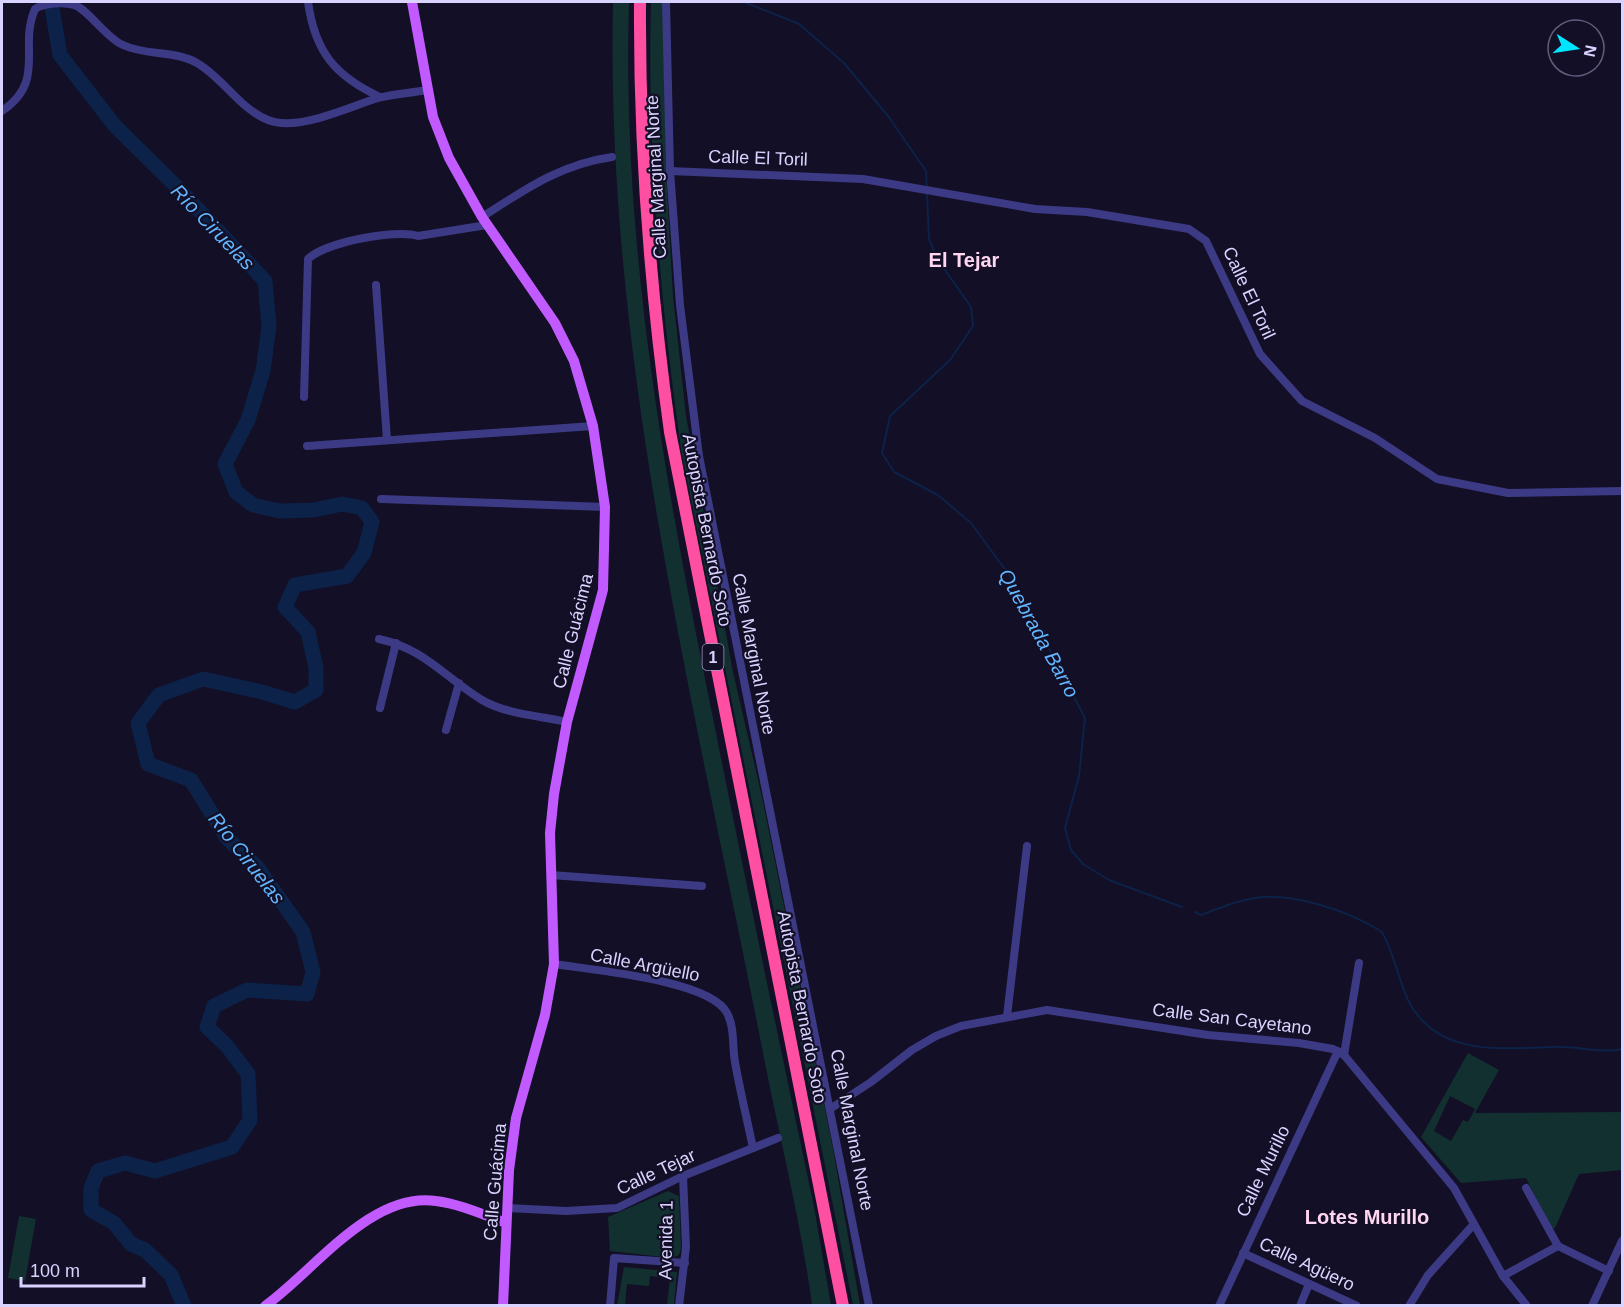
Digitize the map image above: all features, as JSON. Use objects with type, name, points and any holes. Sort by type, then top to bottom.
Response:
[{"type":"highway","name":"Autopista Bernardo Soto","points":[[640,2],[644,198],[654,317],[670,432],[843,1305]]},
{"type":"main road","name":"Calle Guácima","points":[[412,2],[433,117],[445,150],[487,224],[537,293],[565,342],[581,381],[593,426],[605,507],[603,590],[567,722],[554,794],[550,833],[554,964],[545,1015],[516,1118],[507,1208],[503,1305]]},
{"type":"main road","points":[[265,1305],[354,1230],[394,1206],[409,1202],[436,1201],[506,1223]]},
{"type":"street","points":[[308,2],[312,31],[335,67],[356,86],[380,97]]},
{"type":"street","name":"Calle Marginal Norte","points":[[666,2],[670,171],[680,305],[699,456],[869,1305]]},
{"type":"street","points":[[2,111],[25,87],[34,9],[40,6],[61,4],[76,5],[120,44],[183,57],[196,63],[269,121],[290,123],[309,120],[380,97],[427,90]]},
{"type":"street","points":[[304,397],[308,259],[327,247],[346,243],[408,233],[418,236],[487,224],[540,180],[571,165],[612,157]]},
{"type":"street","name":"Calle El Toril","points":[[670,171],[864,179],[1035,209],[1087,212],[1189,229],[1206,241],[1260,354],[1302,401],[1375,438],[1437,479],[1508,492],[1623,491]]},
{"type":"street","points":[[376,285],[387,440]]},
{"type":"street","points":[[307,446],[593,426]]},
{"type":"street","points":[[381,499],[524,506],[605,507]]},
{"type":"street","points":[[379,639],[396,643],[433,662],[483,701],[497,707],[567,722]]},
{"type":"street","points":[[380,708],[396,643]]},
{"type":"street","points":[[446,730],[459,683]]},
{"type":"street","points":[[1007,1016],[1027,846]]},
{"type":"street","points":[[551,875],[702,886]]},
{"type":"street","name":"Calle Murillo","points":[[1219,1305],[1341,1053],[1359,963]]},
{"type":"street","name":"Calle Argüello","points":[[554,964],[662,982],[704,993],[719,1002],[730,1020],[735,1059],[753,1148]]},
{"type":"street","name":"Calle San Cayetano","points":[[830,1109],[871,1082],[912,1050],[936,1036],[961,1026],[1007,1016],[1058,1010],[1208,1035],[1299,1042],[1341,1053]]},
{"type":"street","points":[[1341,1053],[1454,1188],[1503,1276],[1527,1305]]},
{"type":"street","name":"Calle Tejar","points":[[507,1208],[566,1211],[609,1210],[639,1199],[683,1176],[778,1138]]},
{"type":"street","name":"Avenida 1","points":[[679,1305],[685,1263],[683,1176]]},
{"type":"street","points":[[1526,1188],[1558,1246],[1609,1271]]},
{"type":"street","points":[[1409,1305],[1428,1275],[1474,1224]]},
{"type":"street","points":[[1592,1305],[1623,1240]]},
{"type":"street","points":[[1503,1276],[1558,1246]]},
{"type":"street","name":"Calle Agüero","points":[[1243,1253],[1357,1305]]},
{"type":"street","points":[[609,1305],[614,1257],[685,1263]]},
{"type":"street","points":[[1300,1305],[1310,1284]]},
{"type":"green space","points":[[613,2],[629,2],[632,181],[649,357],[662,445],[693,620],[814,1207],[831,1305],[812,1305],[796,1212],[684,665],[660,533],[639,401],[624,269],[614,136]]},
{"type":"green space","points":[[651,2],[663,2],[666,172],[673,296],[686,416],[733,672],[762,797],[833,1149],[860,1305],[853,1305],[681,449],[661,282],[653,170]]},
{"type":"green space","points":[[1468,1053],[1499,1070],[1475,1113],[1622,1112],[1622,1170],[1579,1174],[1555,1228],[1552,1229],[1526,1178],[1461,1183],[1421,1137]],"holes":[[[1450,1096],[1475,1109],[1468,1122],[1463,1120],[1451,1141],[1434,1131]]]},
{"type":"green space","points":[[668,1191],[679,1196],[681,1248],[679,1255],[672,1258],[610,1251],[608,1217]]},
{"type":"green space","points":[[19,1216],[36,1219],[25,1281],[8,1278]]},
{"type":"green space","points":[[624,1267],[677,1272],[674,1305],[667,1305],[670,1279],[650,1276],[649,1286],[627,1284],[625,1305],[617,1306]]},
{"type":"waterway","name":"Río Ciruelas","points":[[51,2],[60,55],[115,126],[180,190],[265,281],[269,326],[263,371],[248,420],[225,464],[236,492],[253,505],[280,511],[314,510],[342,504],[362,508],[372,522],[364,553],[347,576],[295,585],[285,607],[308,632],[316,668],[316,690],[295,702],[203,679],[159,695],[138,723],[148,764],[191,780],[227,838],[258,868],[303,932],[313,972],[307,994],[247,990],[214,1006],[207,1027],[227,1046],[248,1074],[250,1120],[232,1147],[155,1171],[125,1163],[98,1171],[91,1188],[91,1210],[114,1223],[131,1244],[145,1250],[171,1275],[184,1306]]},
{"type":"waterway","name":"Quebrada Barro","points":[[744,2],[799,24],[844,63],[888,116],[926,171],[929,239],[938,260],[971,307],[973,326],[950,360],[890,416],[882,453],[894,472],[938,495],[971,523],[1015,583],[1085,718],[1079,776],[1065,828],[1071,850],[1083,864],[1109,880],[1182,907]]},
{"type":"waterway","name":"Quebrada Barro","points":[[1195,912],[1201,915],[1237,902],[1265,897],[1282,897],[1318,904],[1353,917],[1382,932],[1408,1000],[1420,1018],[1435,1031],[1452,1040],[1490,1048],[1559,1047],[1605,1051],[1622,1049]]},
{"type":"district","name":"El Tejar","points":[[964,260]]},
{"type":"district","name":"Lotes Murillo","points":[[1367,1217]]}]
